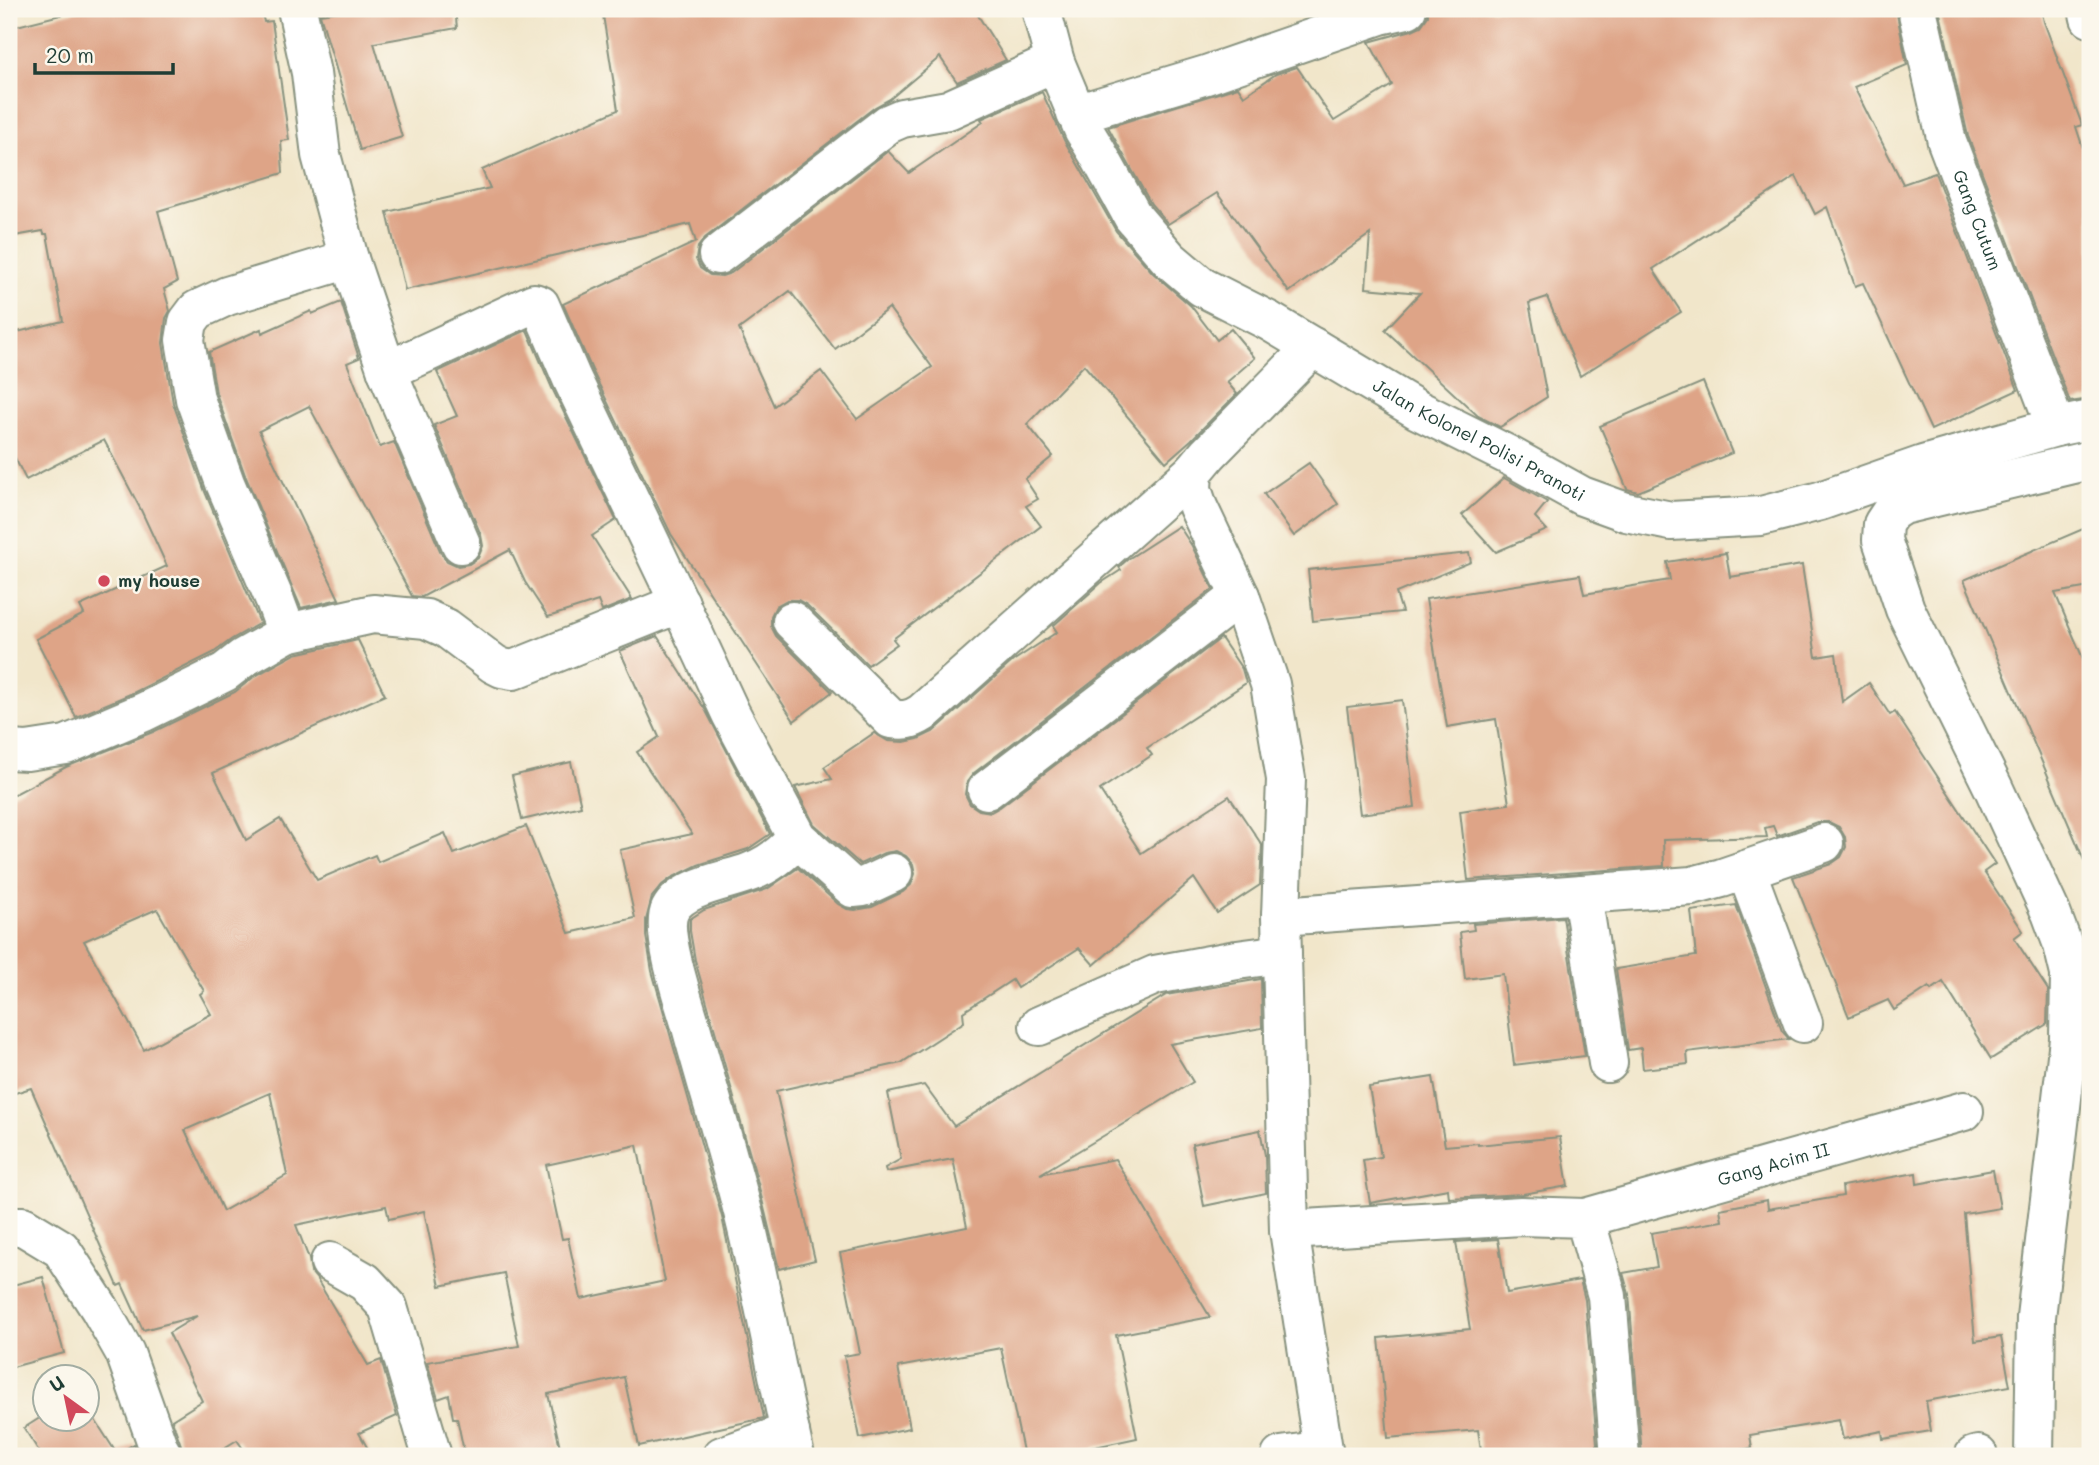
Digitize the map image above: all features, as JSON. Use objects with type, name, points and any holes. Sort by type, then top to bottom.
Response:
[{"type":"street","points":[[296,9],[311,73],[321,155],[349,260],[387,370],[461,544]]},
{"type":"street","name":"Jalan Kolonel Polisi Pranoti","points":[[1041,9],[1055,62],[1076,114],[1133,217],[1169,259],[1202,287],[1269,321],[1418,410],[1508,454],[1582,496],[1626,512],[1671,522],[1761,516],[1820,501],[1923,465],[2073,424]]},
{"type":"street","points":[[1076,114],[1206,75],[1380,15],[1407,9]]},
{"type":"street","name":"Gang Cutum","points":[[1917,9],[1947,142],[2073,424]]},
{"type":"street","points":[[2088,9],[2090,18]]},
{"type":"street","points":[[718,255],[888,124],[902,118],[948,110],[1055,62]]},
{"type":"street","points":[[287,633],[225,483],[199,411],[185,340],[188,322],[197,310],[227,296],[349,260]]},
{"type":"street","points":[[387,370],[534,303],[540,304],[572,379],[731,714],[797,838],[853,888],[863,887],[893,873]]},
{"type":"street","points":[[792,621],[891,719],[913,719],[1193,472],[1313,347]]},
{"type":"street","points":[[2034,1456],[2036,1317],[2069,1039],[2070,974],[2051,913],[1905,609],[1882,540],[1883,524],[1891,512],[1902,505],[2090,460]]},
{"type":"street","points":[[1193,472],[1192,489],[1198,507],[1240,596],[1270,684],[1286,779],[1281,916],[1289,1230],[1324,1453],[1282,1456]]},
{"type":"street","points":[[987,789],[1240,596]]},
{"type":"street","points":[[9,750],[27,751],[66,745],[144,712],[225,672],[287,633],[373,614],[426,619],[446,628],[494,664],[513,670],[680,603]]},
{"type":"street","points":[[722,1456],[792,1444],[743,1213],[682,997],[668,939],[667,918],[671,908],[687,894],[717,881],[751,872],[775,859],[797,838]]},
{"type":"street","points":[[1281,916],[1692,886],[1824,843]]},
{"type":"street","points":[[1746,870],[1803,1023]]},
{"type":"street","points":[[1582,894],[1608,1063]]},
{"type":"street","points":[[1039,1026],[1155,975],[1282,954]]},
{"type":"street","name":"Gang Acim II","points":[[1289,1230],[1512,1216],[1585,1218],[1964,1111]]},
{"type":"street","points":[[1585,1218],[1607,1296],[1620,1456]]},
{"type":"street","points":[[9,1226],[23,1226],[61,1249],[125,1353],[163,1456]]},
{"type":"street","points":[[330,1262],[365,1283],[388,1307],[432,1456]]},
{"type":"building","points":[[84,9],[261,9],[264,22],[272,21],[289,140],[281,141],[283,173],[158,211],[177,282],[164,289],[170,311],[166,318],[163,343],[173,403],[205,492],[260,623],[213,653],[135,692],[76,717],[36,639],[84,614],[80,606],[167,566],[104,440],[26,480],[9,446],[9,334],[63,321],[47,234],[43,231],[9,237],[9,28]]},
{"type":"building","points":[[354,9],[455,9],[457,28],[374,43],[402,137],[360,150],[320,14]]},
{"type":"building","points":[[602,9],[974,9],[1006,60],[957,82],[940,57],[890,99],[875,107],[705,238],[698,247],[696,259],[700,268],[710,275],[722,276],[731,273],[888,151],[909,173],[983,122],[981,119],[1042,92],[1064,140],[1116,231],[1153,273],[1191,306],[1217,340],[1231,329],[1255,358],[1227,382],[1237,394],[1166,462],[1084,365],[1027,424],[1053,456],[1025,479],[1038,499],[1026,506],[1041,526],[893,639],[897,644],[868,665],[807,605],[798,600],[787,600],[776,606],[771,616],[771,626],[776,636],[832,692],[794,721],[671,534],[563,304],[696,242],[690,224],[405,290],[387,212],[490,188],[482,170],[618,110]],"holes":[[[790,291],[835,349],[889,308],[932,367],[857,419],[821,371],[774,406],[739,329]]]},
{"type":"building","points":[[1428,9],[1896,9],[1907,65],[1854,87],[1903,184],[1935,173],[2018,390],[1931,430],[1863,283],[1855,286],[1827,207],[1815,214],[1796,176],[1653,269],[1681,312],[1580,376],[1547,297],[1529,303],[1547,397],[1500,427],[1478,416],[1385,330],[1420,293],[1366,288],[1370,234],[1289,292],[1217,193],[1168,224],[1151,204],[1108,127],[1238,87],[1244,96],[1276,74],[1297,67],[1334,121],[1392,85],[1369,42],[1421,26],[1428,16]]},
{"type":"building","points":[[1939,9],[2041,9],[2082,125],[2076,127],[2090,169],[2090,399],[2070,402],[1968,136]]},
{"type":"building","points":[[341,302],[359,358],[347,363],[380,447],[394,442],[441,553],[447,561],[458,566],[469,564],[478,558],[483,546],[481,535],[434,425],[457,416],[437,372],[527,330],[616,520],[592,536],[632,599],[602,611],[598,601],[548,617],[525,582],[510,550],[422,597],[412,596],[309,406],[259,431],[339,599],[301,608],[245,475],[216,393],[209,352],[261,329],[262,333],[311,311],[312,314]]},
{"type":"building","points":[[1703,382],[1732,453],[1638,492],[1627,489],[1600,426]]},
{"type":"building","points":[[1309,463],[1338,504],[1294,536],[1264,494]]},
{"type":"building","points":[[1504,478],[1547,502],[1535,517],[1547,530],[1496,552],[1462,515]]},
{"type":"building","points":[[1179,526],[1213,589],[974,773],[967,782],[965,794],[970,804],[979,810],[991,812],[1000,807],[1221,638],[1242,669],[1246,683],[1147,748],[1152,755],[1100,790],[1141,853],[1229,796],[1262,845],[1260,885],[1217,913],[1194,878],[1094,965],[1079,948],[1017,988],[1012,980],[963,1012],[964,1022],[901,1063],[776,1091],[815,1260],[779,1269],[758,1183],[695,960],[690,919],[704,910],[767,889],[798,868],[847,909],[872,907],[903,892],[911,885],[915,874],[913,864],[906,856],[896,851],[884,853],[860,864],[814,824],[795,787],[832,779],[824,767],[874,733],[888,741],[904,742],[933,732],[1013,661],[1057,632],[1053,626],[1101,583],[1121,570],[1119,567],[1128,559]]},
{"type":"building","points":[[2090,526],[2090,587],[2055,593],[2090,675],[2090,874],[1964,580]]},
{"type":"building","points":[[1469,553],[1471,562],[1396,593],[1402,612],[1313,621],[1308,570]]},
{"type":"building","points":[[1726,553],[1730,577],[1802,565],[1816,657],[1836,654],[1842,702],[1869,683],[1890,715],[1895,712],[1995,864],[1984,872],[2023,931],[2014,938],[2048,990],[2047,1024],[1991,1059],[1943,982],[1931,990],[1929,987],[1894,1010],[1888,1000],[1849,1017],[1793,877],[1831,864],[1841,857],[1846,847],[1845,837],[1839,827],[1829,822],[1817,822],[1777,836],[1773,826],[1765,828],[1767,837],[1663,840],[1664,866],[1468,880],[1460,811],[1509,804],[1496,719],[1447,727],[1426,599],[1580,575],[1584,594],[1670,580],[1667,562]]},
{"type":"building","points":[[657,636],[706,711],[770,834],[748,849],[698,865],[671,878],[652,897],[646,920],[652,971],[722,1217],[764,1418],[639,1446],[624,1377],[548,1394],[562,1456],[465,1456],[449,1395],[438,1399],[427,1362],[519,1346],[504,1273],[440,1286],[424,1211],[389,1219],[386,1206],[296,1225],[311,1272],[368,1365],[381,1360],[397,1416],[359,1433],[372,1456],[248,1456],[237,1440],[211,1456],[185,1456],[172,1420],[202,1401],[169,1333],[197,1316],[143,1330],[122,1284],[118,1286],[31,1088],[9,1095],[9,797],[66,767],[153,732],[235,692],[255,676],[295,654],[358,640],[385,695],[213,773],[246,840],[280,819],[317,880],[375,855],[378,862],[445,833],[454,854],[526,826],[569,933],[635,918],[620,850],[692,834],[637,752],[659,737],[620,651]],"holes":[[[157,909],[204,991],[200,994],[211,1014],[144,1050],[84,941]],[[270,1093],[287,1175],[223,1211],[185,1130]],[[637,1145],[665,1281],[581,1299],[568,1238],[562,1239],[546,1165]]]},
{"type":"building","points":[[1402,700],[1415,807],[1360,814],[1347,707]]},
{"type":"building","points":[[571,762],[581,806],[522,820],[512,776]]},
{"type":"building","points":[[1736,905],[1782,1031],[1789,1039],[1687,1052],[1688,1064],[1643,1069],[1641,1048],[1628,1050],[1616,969],[1696,956],[1691,911]]},
{"type":"building","points":[[1563,917],[1585,1056],[1514,1065],[1503,974],[1465,979],[1460,932],[1474,930],[1473,924]]},
{"type":"building","points":[[1261,979],[1262,1028],[1170,1044],[1193,1082],[1040,1174],[1115,1159],[1210,1317],[1116,1335],[1137,1438],[1053,1456],[1024,1456],[1001,1348],[898,1367],[910,1428],[860,1438],[844,1356],[860,1353],[840,1253],[967,1227],[953,1159],[886,1172],[885,1168],[901,1159],[888,1093],[924,1085],[954,1126],[1166,995]]},
{"type":"building","points":[[1433,1077],[1445,1146],[1560,1137],[1568,1186],[1523,1194],[1449,1198],[1448,1189],[1370,1203],[1363,1160],[1381,1157],[1369,1087]]},
{"type":"building","points":[[1260,1130],[1265,1155],[1266,1193],[1204,1206],[1192,1144]]},
{"type":"building","points":[[1993,1170],[2000,1208],[1964,1214],[1975,1341],[2001,1337],[2010,1386],[1926,1401],[1931,1431],[1883,1439],[1882,1431],[1843,1439],[1839,1420],[1750,1435],[1752,1448],[1704,1456],[1642,1456],[1629,1294],[1623,1273],[1657,1267],[1651,1233],[1722,1221],[1720,1209],[1767,1200],[1768,1209],[1843,1196],[1842,1186],[1916,1173],[1917,1184]]},
{"type":"building","points":[[1498,1239],[1507,1293],[1580,1280],[1585,1300],[1598,1456],[1482,1456],[1478,1430],[1388,1438],[1379,1338],[1470,1329],[1456,1242]]},
{"type":"building","points":[[43,1277],[64,1353],[9,1368],[9,1286]]},
{"type":"building","points":[[32,1423],[32,1434],[102,1434],[102,1431],[117,1454],[134,1444],[138,1456],[42,1456],[24,1428]]},
{"type":"place","name":"my house","points":[[104,581]]}]
